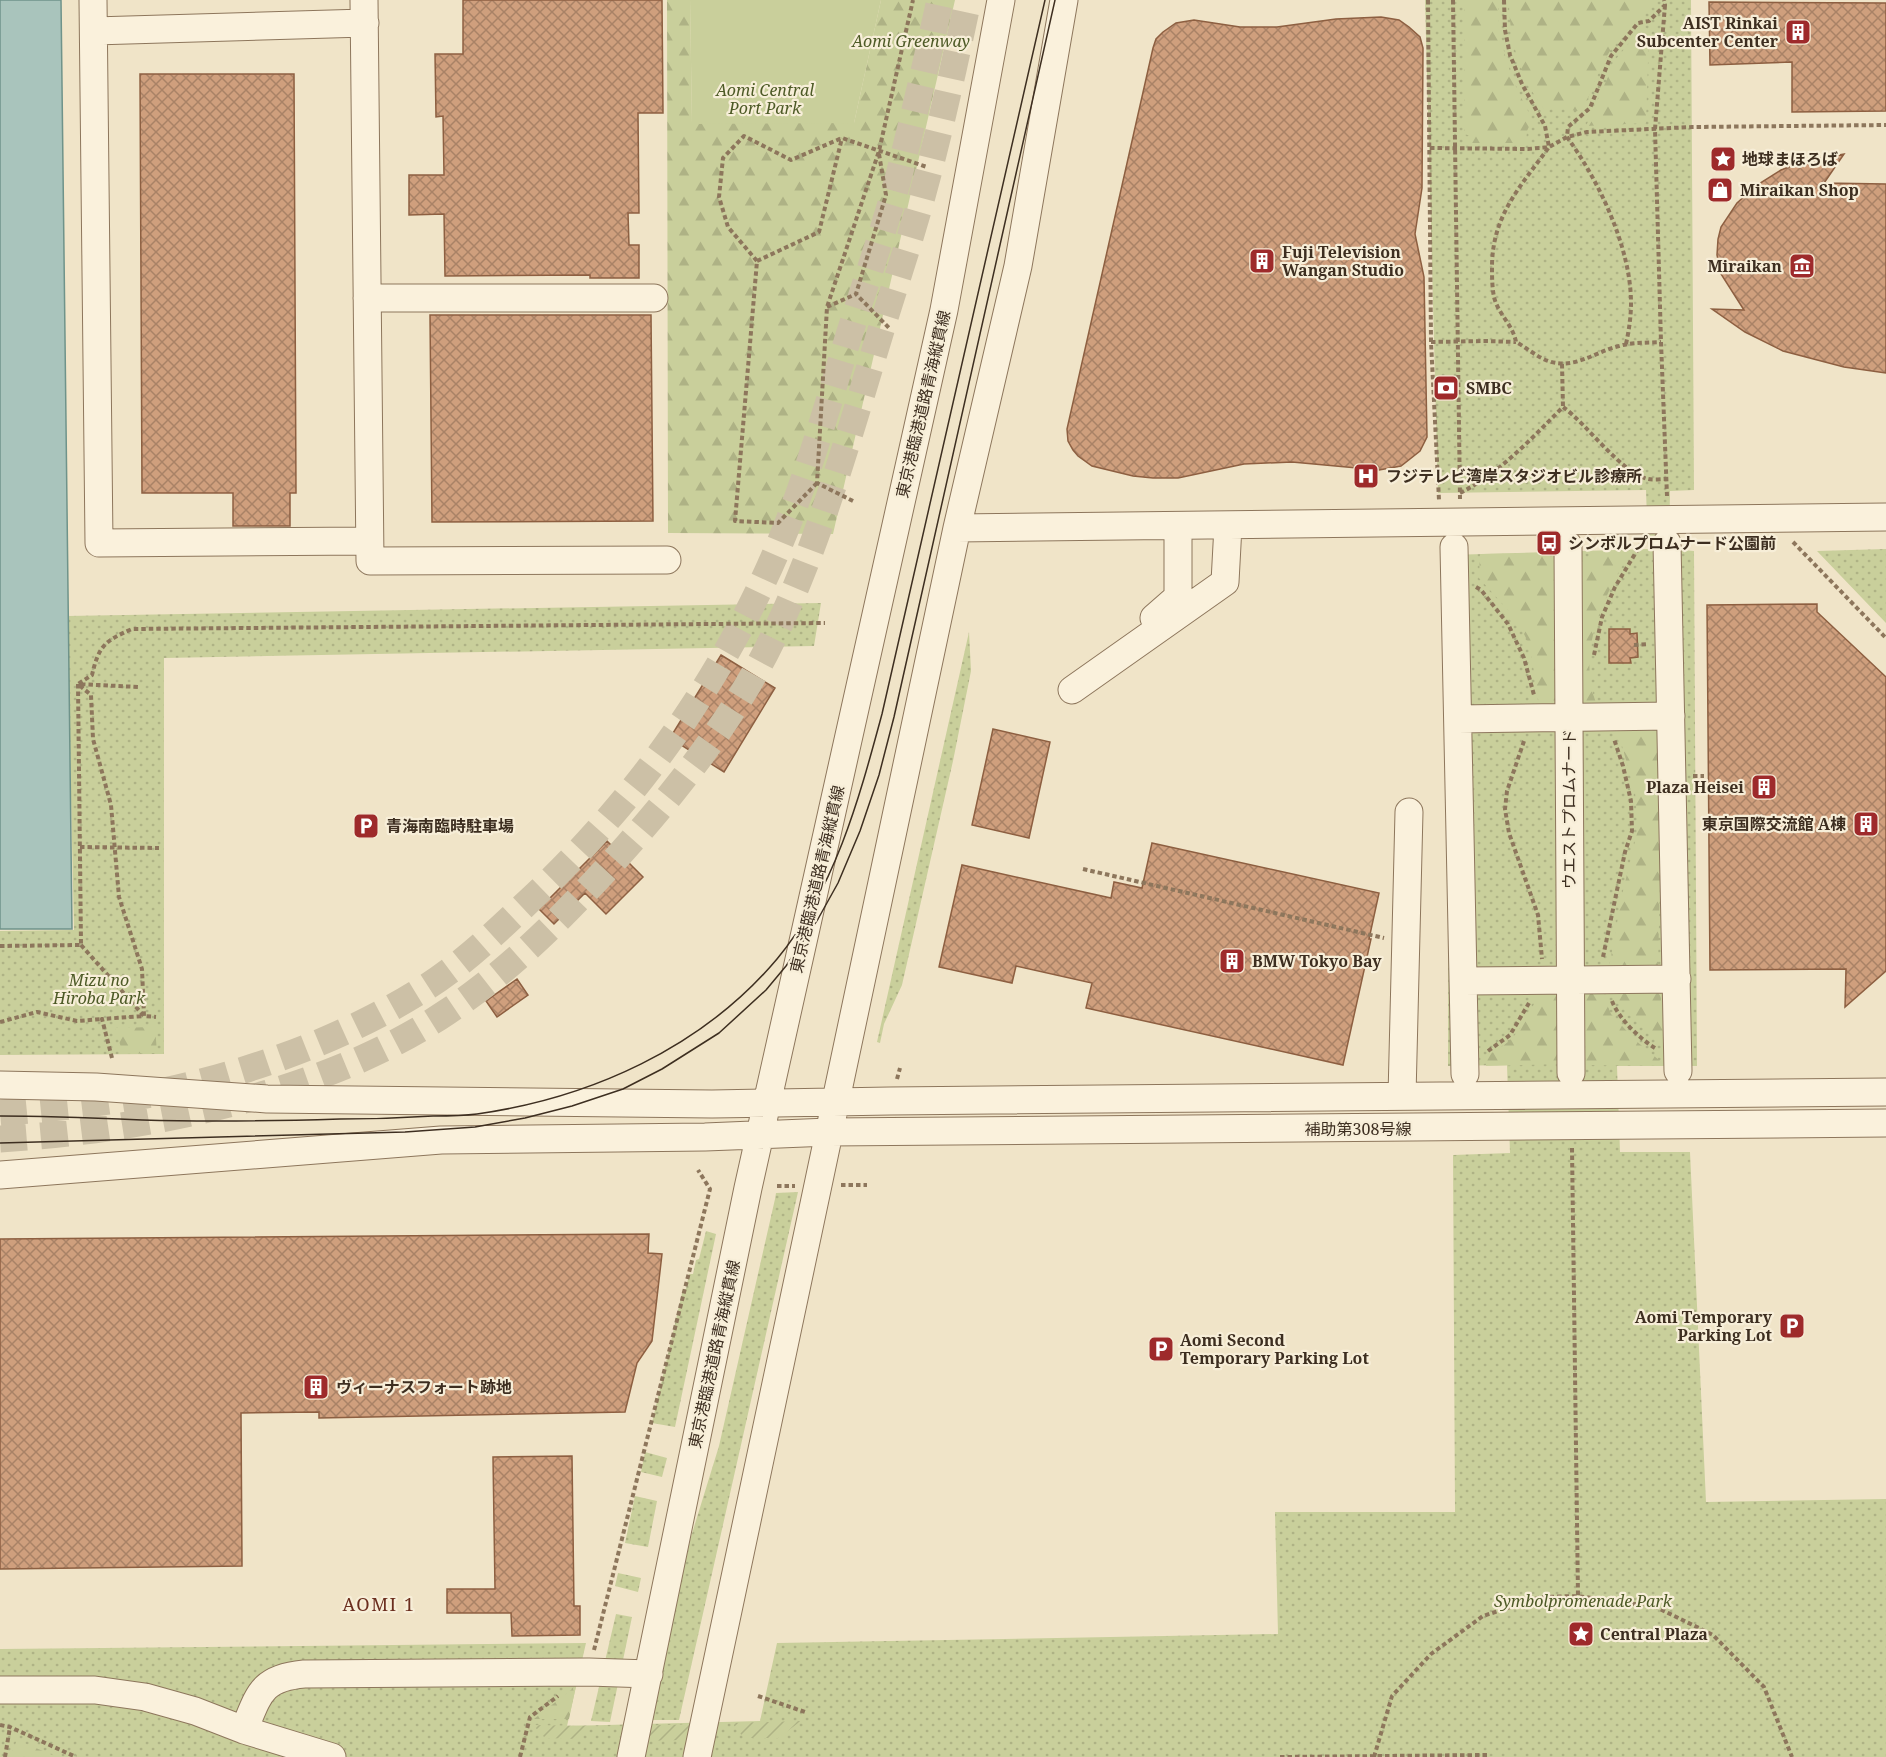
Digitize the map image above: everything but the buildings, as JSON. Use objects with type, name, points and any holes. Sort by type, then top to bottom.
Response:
[{"type":"street","points":[[93,0],[99,543],[668,560]]},
{"type":"street","name":"東京港臨港道路青海縦貫線","points":[[631,1757],[767,1103],[944,310],[1001,0]]},
{"type":"street","points":[[698,1757],[957,528],[1018,266],[1064,0]]},
{"type":"street","points":[[94,31],[365,12],[370,551]]},
{"type":"street","points":[[367,298],[654,298]]},
{"type":"street","points":[[957,528],[1886,517]]},
{"type":"street","points":[[1178,526],[1178,597],[1072,690],[1224,582],[1228,526]]},
{"type":"street","points":[[1654,544],[1671,716],[1678,1063]]},
{"type":"street","name":"ウエストプロムナード","points":[[1568,545],[1571,1073]]},
{"type":"street","points":[[1454,547],[1465,1067]]},
{"type":"street","points":[[1458,719],[1671,716]]},
{"type":"street","points":[[1402,1096],[1408,812]]},
{"type":"street","points":[[1464,981],[1677,979]]},
{"type":"street","name":"補助第308号線","points":[[0,1085],[96,1087],[267,1099],[767,1103],[1886,1092]]},
{"type":"street","name":"補助第308号線","points":[[0,1175],[441,1140],[829,1132],[1886,1124]]},
{"type":"street","points":[[244,1730],[257,1699],[268,1684],[283,1676],[589,1672],[649,1674]]},
{"type":"street","points":[[0,1690],[95,1690],[145,1697],[195,1711],[244,1730],[332,1757]]},
{"type":"path","points":[[913,0],[879,151],[827,307],[817,483],[778,523],[735,521],[757,261],[728,227],[718,197],[723,158],[744,136],[791,160],[842,138],[879,151],[927,167]]},
{"type":"path","points":[[1428,0],[1431,342],[1439,500]]},
{"type":"path","points":[[1453,0],[1460,500]]},
{"type":"path","points":[[1504,0],[1505,30],[1510,55],[1522,84],[1545,126],[1549,147],[1517,189],[1503,213],[1493,249],[1494,299],[1514,332],[1516,342]]},
{"type":"path","points":[[1665,2],[1655,129],[1660,342],[1667,496]]},
{"type":"path","points":[[1626,344],[1631,301],[1625,262],[1605,203],[1582,158],[1567,137],[1568,127],[1590,108],[1611,56],[1638,23],[1650,21],[1665,2]]},
{"type":"path","points":[[1430,148],[1528,149],[1549,147],[1567,137],[1587,132],[1692,127],[1886,125]]},
{"type":"path","points":[[757,261],[819,232],[842,138]]},
{"type":"path","points":[[827,307],[856,294],[886,195],[879,151]]},
{"type":"path","points":[[856,294],[890,329]]},
{"type":"path","points":[[1431,342],[1516,342],[1547,361],[1562,364],[1584,361],[1616,346],[1660,342]]},
{"type":"path","points":[[1460,493],[1476,485],[1506,462],[1563,407],[1562,364]]},
{"type":"path","points":[[1563,407],[1574,414],[1616,459],[1631,470],[1647,479],[1666,479]]},
{"type":"path","points":[[817,483],[853,501]]},
{"type":"path","points":[[1793,542],[1886,638]]},
{"type":"path","points":[[1593,660],[1602,617],[1615,587],[1654,544]]},
{"type":"path","points":[[1455,575],[1481,590],[1508,624],[1524,658],[1535,704],[1535,718],[1526,735],[1508,791],[1505,809],[1509,833],[1538,915],[1543,964],[1539,981],[1526,1009],[1510,1035],[1465,1067]]},
{"type":"path","points":[[78,684],[92,675],[97,654],[110,639],[132,629],[825,623]]},
{"type":"path","points":[[78,684],[138,687]]},
{"type":"path","points":[[78,684],[81,945],[144,1016]]},
{"type":"path","points":[[78,684],[91,695],[93,739],[111,805],[113,849],[119,897],[142,969],[144,1016]]},
{"type":"path","points":[[1606,716],[1623,766],[1631,801],[1632,831],[1625,852],[1601,970],[1614,1007],[1627,1023],[1647,1043],[1678,1063]]},
{"type":"path","points":[[80,847],[159,848]]},
{"type":"path","points":[[1083,870],[1406,943]]},
{"type":"path","points":[[0,946],[81,945]]},
{"type":"path","points":[[0,1022],[37,1012],[77,1021],[156,1017]]},
{"type":"path","points":[[102,1019],[112,1058]]},
{"type":"path","points":[[897,1082],[900,1068]]},
{"type":"path","points":[[1572,1148],[1578,1596]]},
{"type":"path","points":[[589,1672],[710,1189],[698,1170]]},
{"type":"path","points":[[777,1186],[801,1185]]},
{"type":"path","points":[[840,1185],[867,1185]]},
{"type":"path","points":[[1374,1756],[1392,1696],[1431,1654],[1483,1616],[1541,1598],[1578,1596],[1656,1606],[1713,1635],[1764,1687],[1792,1757]]},
{"type":"path","points":[[758,1696],[805,1712]]},
{"type":"path","points":[[520,1757],[530,1717]]},
{"type":"path","points":[[0,1725],[10,1727],[76,1757]]},
{"type":"path","points":[[5,1757],[10,1727]]},
{"type":"path","points":[[1280,1757],[1487,1756]]},
{"type":"green space","name":"Aomi Central Port Park","points":[[667,0],[690,0],[692,123],[854,123],[881,0],[955,0],[833,534],[668,533]]},
{"type":"green space","points":[[690,0],[881,0],[854,123],[692,124]]},
{"type":"green space","name":"Symbolpromenade Park","points":[[1425,0],[1691,0],[1694,490],[1670,491],[1669,549],[1694,551],[1697,1066],[1617,1066],[1620,1152],[1690,1152],[1706,1502],[1886,1499],[1886,1757],[0,1757],[0,1649],[586,1643],[567,1726],[760,1721],[777,1643],[1278,1634],[1275,1512],[1455,1512],[1453,1155],[1510,1153],[1507,1065],[1448,1066],[1449,555],[1648,549],[1646,490],[1438,493]]},
{"type":"green space","points":[[1464,0],[1498,0],[1500,31],[1507,62],[1532,120],[1527,131],[1526,143],[1471,143],[1471,136],[1464,134]]},
{"type":"green space","points":[[1509,0],[1649,0],[1649,10],[1625,29],[1616,41],[1594,83],[1583,112],[1559,108],[1545,110],[1529,85],[1518,58],[1511,30]]},
{"type":"green space","points":[[1643,26],[1649,30],[1646,123],[1586,126],[1616,59]]},
{"type":"green space","points":[[1886,549],[1886,623],[1817,551]]},
{"type":"green space","points":[[1631,550],[1603,604],[1591,643],[1589,663],[1596,703],[1582,704],[1578,567],[1593,552]]},
{"type":"green space","points":[[1546,553],[1559,565],[1560,703],[1539,705],[1530,646],[1517,620],[1479,578],[1480,554]]},
{"type":"green space","name":"Mizu no Hiroba Park","points":[[821,603],[814,646],[164,658],[164,1054],[0,1055],[0,931],[74,930],[67,616]]},
{"type":"green space","points":[[969,632],[971,671],[953,761],[902,985],[884,1024],[880,1043],[877,1042]]},
{"type":"green space","points":[[1615,721],[1656,722],[1656,744],[1663,748],[1658,967],[1609,968],[1622,895],[1638,829],[1635,792]]},
{"type":"green space","points":[[1540,987],[1563,987],[1563,1064],[1486,1066],[1486,1057],[1520,1029],[1532,1008]]},
{"type":"green space","points":[[1600,987],[1611,1014],[1635,1040],[1666,1066],[1586,1065],[1584,988]]},
{"type":"green space","points":[[1611,987],[1660,988],[1664,1043],[1634,1018]]},
{"type":"green space","points":[[155,1027],[157,1053],[123,1054],[115,1028]]},
{"type":"green space","points":[[798,1192],[679,1720],[651,1720],[690,1540],[719,1446],[776,1193]]},
{"type":"green space","points":[[706,1231],[716,1234],[675,1427],[652,1423],[683,1289],[686,1289],[689,1274],[693,1274],[696,1260],[699,1259]]},
{"type":"green space","points":[[645,1452],[667,1458],[662,1477],[641,1472]]},
{"type":"green space","points":[[635,1496],[657,1501],[648,1547],[625,1543]]},
{"type":"green space","points":[[618,1573],[641,1578],[638,1592],[615,1586]]},
{"type":"green space","points":[[616,1614],[632,1617],[610,1722],[591,1721]]},
{"type":"green space","points":[[576,1686],[569,1719],[534,1719]]},
{"type":"green space","points":[[801,1721],[778,1738],[744,1738],[732,1723]]},
{"type":"green space","points":[[702,1724],[684,1740],[640,1741],[625,1726]]},
{"type":"green space","points":[[533,1725],[593,1726],[578,1739],[545,1738]]},
{"type":"green space","points":[[17,1740],[57,1757],[10,1757]]},
{"type":"water","points":[[0,0],[61,0],[72,929],[0,929]]},
{"type":"tunnel","points":[[0,1113],[113,1100],[187,1086],[293,1053],[361,1024],[425,988],[466,958],[529,901],[613,813],[652,765],[687,716],[749,611],[775,556],[811,457],[893,198],[940,0]]},
{"type":"tunnel","points":[[0,1139],[114,1127],[173,1117],[232,1103],[346,1066],[398,1041],[447,1012],[520,956],[586,891],[647,823],[703,753],[752,678],[783,616],[814,541],[840,465],[916,219],[952,76],[968,0]]},
{"type":"tram line","points":[[0,1116],[167,1121],[375,1119],[460,1116],[519,1106],[561,1096],[602,1081],[641,1064],[679,1043],[714,1019],[747,991],[777,959],[815,903],[830,873],[854,810],[882,714],[1045,0]]},
{"type":"tram line","points":[[0,1143],[405,1132],[475,1127],[525,1118],[572,1106],[623,1089],[662,1069],[719,1033],[766,990],[786,966],[818,919],[838,883],[860,831],[879,775],[1055,0]]},
{"type":"place","name":"AIST Rinkai Subcenter Center","points":[[1798,32]]},
{"type":"place","name":"地球まほろば","points":[[1723,159]]},
{"type":"place","name":"Miraikan Shop","points":[[1720,190]]},
{"type":"place","name":"Fuji Television Wangan Studio","points":[[1262,261]]},
{"type":"place","name":"Miraikan","points":[[1802,266]]},
{"type":"place","name":"SMBC","points":[[1446,388]]},
{"type":"place","name":"フジテレビ湾岸スタジオビル診療所","points":[[1366,476]]},
{"type":"place","name":"シンボルプロムナード公園前","points":[[1549,543]]},
{"type":"place","name":"Plaza Heisei","points":[[1764,787]]},
{"type":"place","name":"東京国際交流館 A棟","points":[[1866,824]]},
{"type":"place","name":"青海南臨時駐車場","points":[[366,826]]},
{"type":"place","name":"BMW Tokyo Bay","points":[[1232,961]]},
{"type":"place","name":"Aomi Temporary Parking Lot","points":[[1792,1326]]},
{"type":"place","name":"Aomi Second Temporary Parking Lot","points":[[1161,1349]]},
{"type":"place","name":"ヴィーナスフォート跡地","points":[[316,1387]]},
{"type":"place","name":"Central Plaza","points":[[1581,1634]]},
{"type":"district","name":"AOMI 1","points":[[379,1605]]},
{"type":"park label","name":"Aomi Greenway","points":[[911,41]]}]
